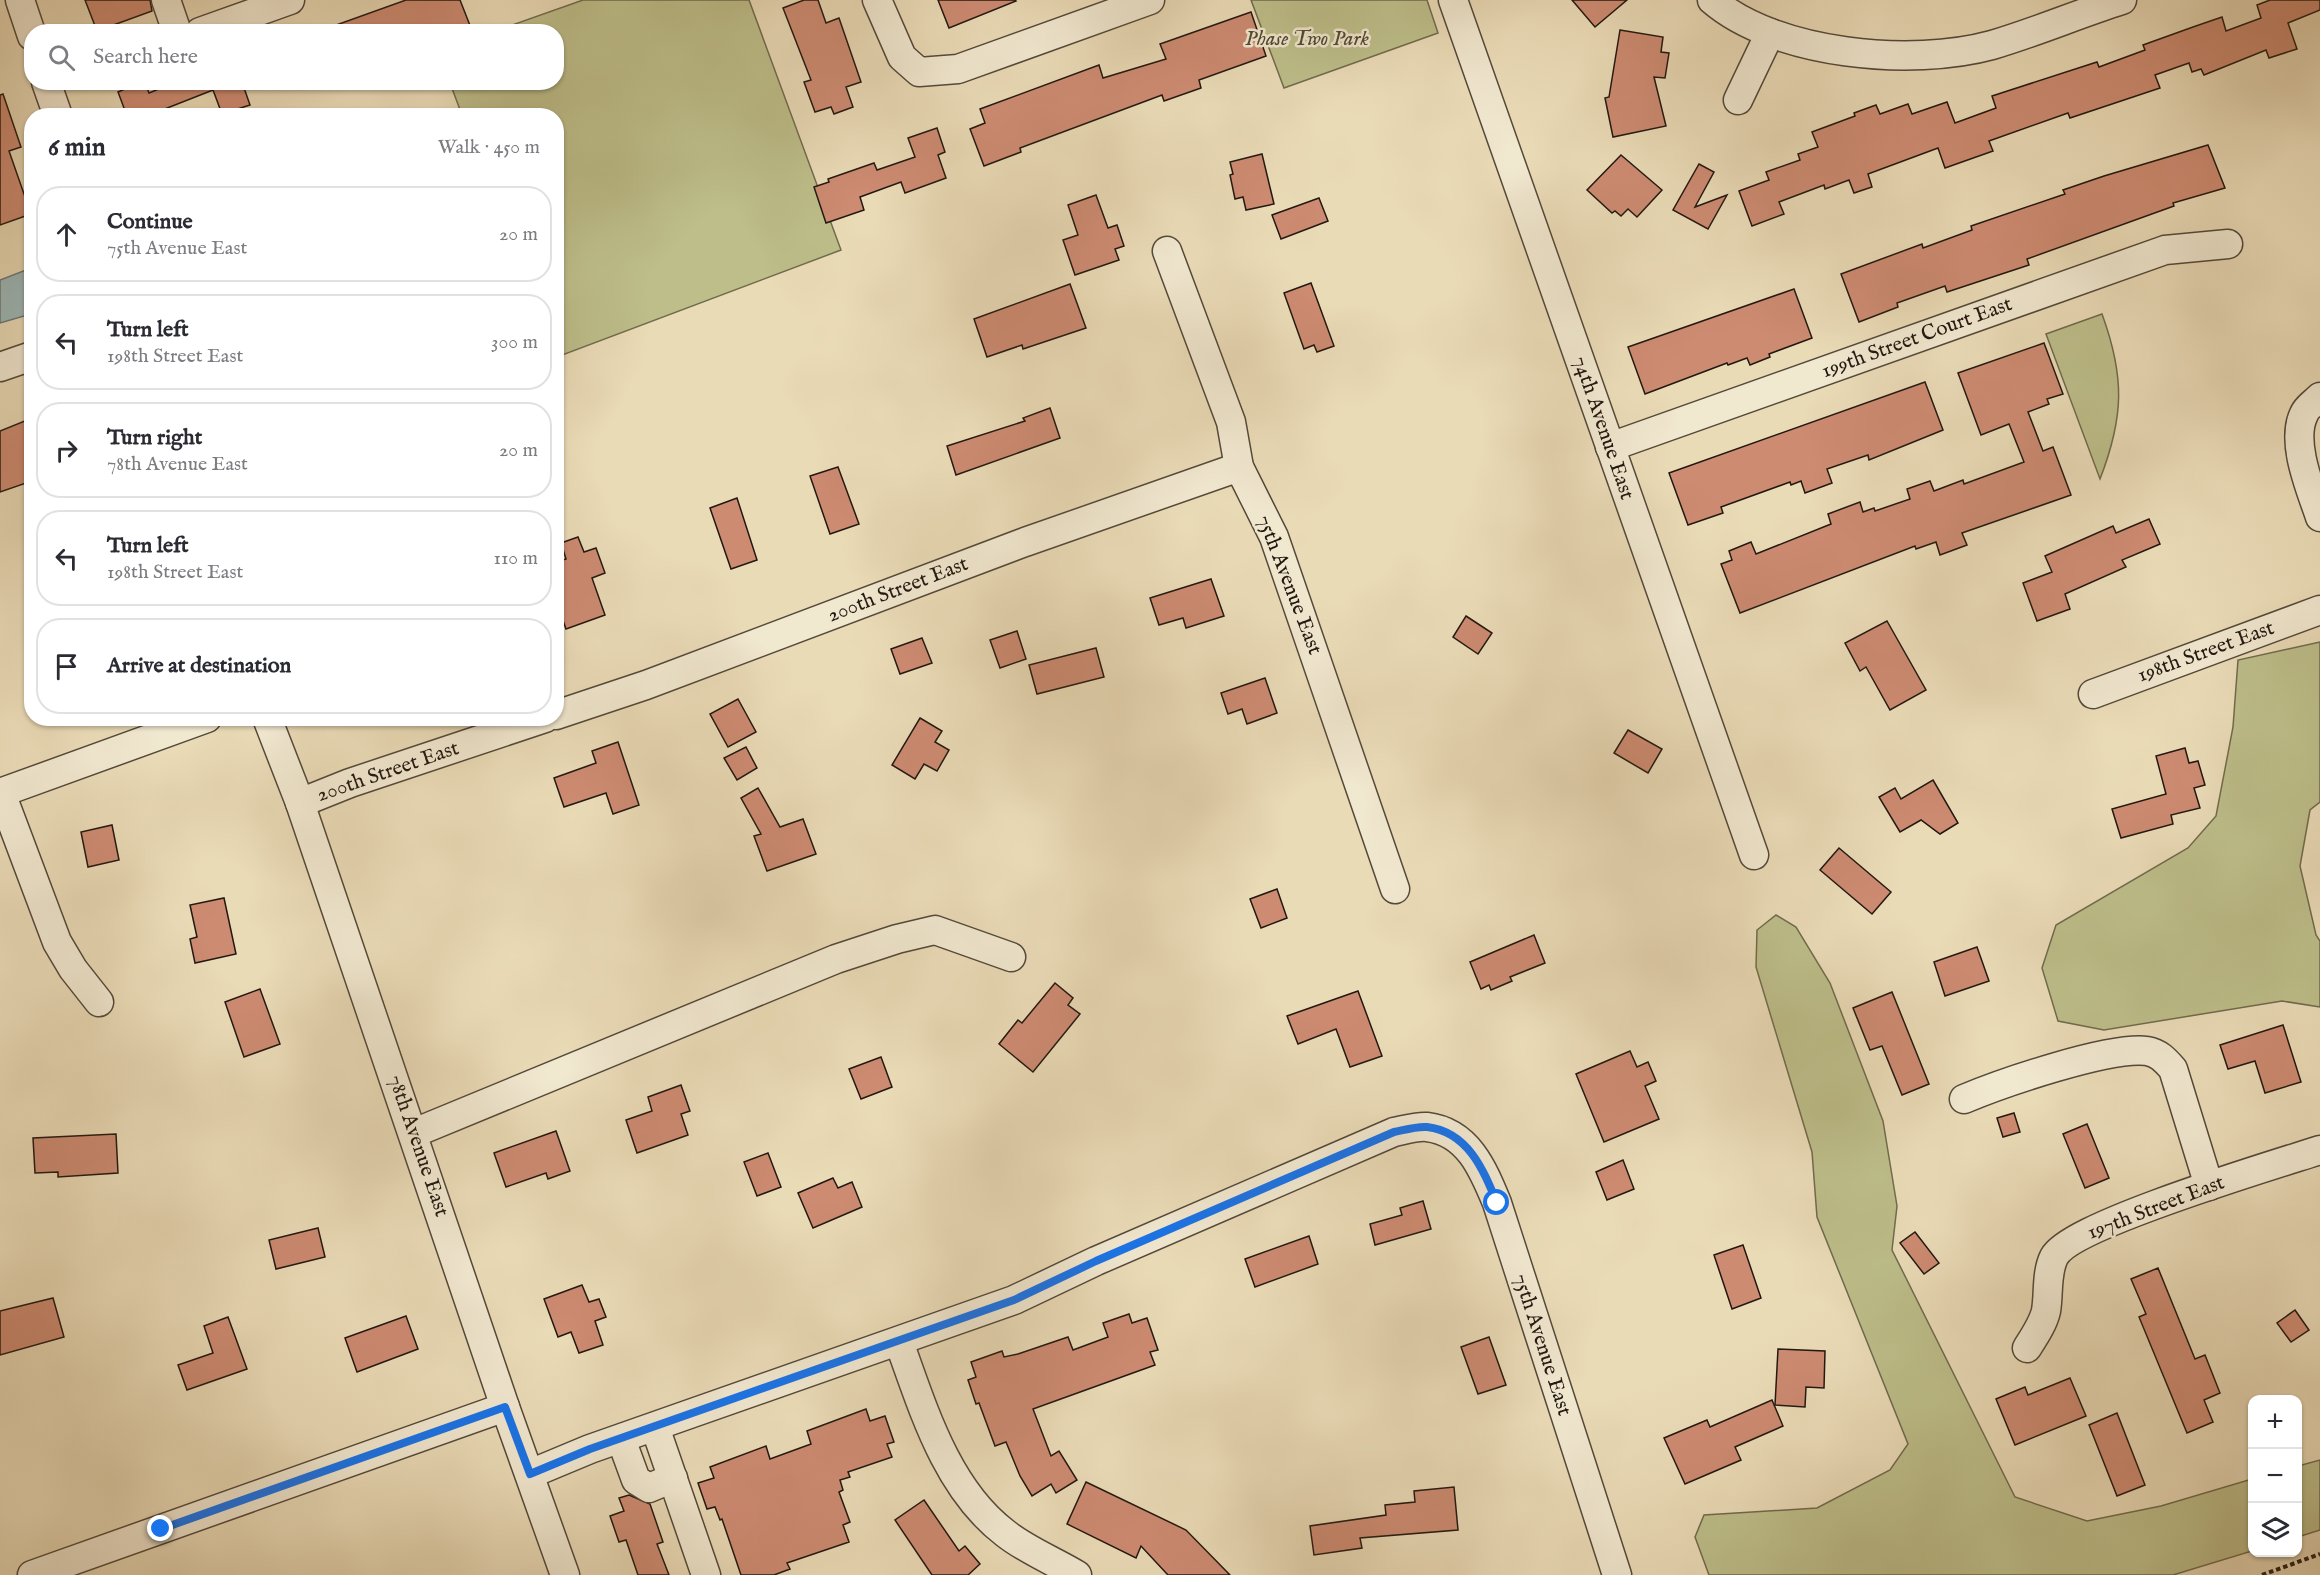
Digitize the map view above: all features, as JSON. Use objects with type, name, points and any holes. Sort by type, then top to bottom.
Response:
[{"type":"street","points":[[20,0],[28,24]]},
{"type":"street","points":[[166,0],[174,24]]},
{"type":"street","points":[[222,24],[290,0]]},
{"type":"street","points":[[877,0],[902,57],[919,72],[958,69],[1150,0]]},
{"type":"street","name":"74th Avenue East","points":[[1453,0],[1754,855]]},
{"type":"street","points":[[1712,0],[1770,33],[1808,44],[1867,55],[1903,56],[1961,51],[1992,45],[2122,0]]},
{"type":"street","points":[[1738,99],[1770,33]]},
{"type":"street","points":[[53,90],[56,108]]},
{"type":"street","name":"199th Street Court East","points":[[1610,447],[2166,250],[2228,244]]},
{"type":"street","name":"75th Avenue East","points":[[1167,251],[1231,422],[1239,467],[1274,537],[1395,888]]},
{"type":"street","points":[[0,367],[24,359]]},
{"type":"street","points":[[2315,402],[2304,413],[2300,444],[2304,469],[2320,517]]},
{"type":"street","name":"200th Street East","points":[[564,712],[646,685],[1025,542],[1239,467]]},
{"type":"street","name":"198th Street East","points":[[2092,694],[2320,610]]},
{"type":"street","points":[[99,1002],[73,969],[57,942],[0,793],[185,726]]},
{"type":"street","name":"78th Avenue East","points":[[270,726],[300,803],[414,1133],[505,1407],[565,1575]]},
{"type":"street","name":"200th Street East","points":[[300,803],[350,783],[521,726]]},
{"type":"street","points":[[414,1133],[836,959],[897,939],[935,930],[1011,957]]},
{"type":"street","points":[[1964,1098],[2101,1055],[2143,1051],[2164,1057],[2173,1069],[2209,1186]]},
{"type":"street","name":"75th Avenue East","points":[[899,1342],[1014,1300],[1096,1261],[1394,1132],[1425,1127],[1444,1132],[1465,1144],[1480,1163],[1497,1203],[1617,1575]]},
{"type":"street","name":"197th Street East","points":[[2028,1348],[2045,1313],[2050,1269],[2055,1255],[2102,1226],[2209,1186],[2320,1150]]},
{"type":"street","points":[[530,1474],[621,1439],[899,1342],[933,1434],[974,1502],[1040,1566],[1077,1575]]},
{"type":"street","points":[[32,1575],[505,1407]]},
{"type":"street","points":[[655,1427],[706,1575]]},
{"type":"street","points":[[621,1439],[636,1480],[649,1488],[673,1478]]},
{"type":"path","points":[[2262,1575],[2320,1554]]},
{"type":"green space","points":[[583,0],[749,0],[841,250],[564,354],[564,108],[459,108],[453,90],[564,90],[564,24],[515,24]]},
{"type":"green space","name":"Phase Two Park","points":[[1251,0],[1427,0],[1438,33],[1284,88]]},
{"type":"green space","points":[[2102,314],[2115,358],[2119,397],[2114,436],[2100,479],[2046,334]]},
{"type":"green space","points":[[2320,642],[2320,802],[2310,810],[2300,866],[2316,935],[2320,941],[2320,1007],[2282,1001],[2104,1030],[2058,1021],[2042,968],[2056,925],[2188,848],[2216,816],[2233,727],[2238,660]]},
{"type":"green space","points":[[1776,915],[1796,927],[1830,983],[1883,1121],[1897,1206],[1892,1250],[2015,1497],[2087,1521],[2161,1506],[2248,1480],[2248,1552],[2173,1575],[1709,1575],[1695,1537],[1704,1515],[1817,1508],[1890,1470],[1908,1444],[1817,1217],[1812,1152],[1756,967],[1757,930]]},
{"type":"green space","points":[[2320,1460],[2320,1530],[2302,1536],[2302,1503],[2302,1465]]},
{"type":"water","points":[[24,271],[24,316],[0,323],[0,280]]},
{"type":"building","points":[[85,0],[150,0],[152,11],[116,24],[94,24]]},
{"type":"building","points":[[406,0],[460,0],[469,24],[339,24]]},
{"type":"building","points":[[804,0],[818,0],[826,23],[839,18],[861,82],[846,87],[853,107],[834,114],[831,107],[815,112],[804,82],[811,80],[783,8]]},
{"type":"building","points":[[938,0],[1015,0],[1016,1],[949,28]]},
{"type":"building","points":[[1572,0],[1627,0],[1595,27]]},
{"type":"building","points":[[2270,0],[2320,0],[2320,10],[2288,23],[2297,49],[2269,58],[2266,50],[2204,75],[2201,69],[2192,72],[2189,63],[2155,75],[2160,88],[2070,118],[2068,113],[1989,141],[1993,151],[1945,168],[1938,148],[1868,174],[1872,187],[1854,193],[1849,180],[1825,189],[1824,185],[1779,202],[1784,214],[1752,226],[1739,191],[1769,180],[1766,172],[1800,160],[1798,154],[1818,147],[1812,132],[1855,116],[1854,113],[1876,105],[1880,114],[1908,104],[1912,114],[1947,102],[1955,123],[1996,108],[1992,96],[2097,62],[2099,67],[2145,50],[2143,45],[2222,17],[2226,31],[2261,18],[2257,5]]},
{"type":"building","points":[[1251,12],[1266,56],[1199,80],[1201,88],[1164,101],[1162,95],[1020,148],[1021,152],[984,166],[970,129],[985,123],[980,109],[1099,65],[1103,78],[1166,59],[1160,44]]},
{"type":"building","points":[[1620,30],[1663,37],[1661,52],[1669,53],[1665,78],[1654,77],[1666,126],[1613,137],[1605,98],[1609,97]]},
{"type":"building","points":[[123,90],[148,90],[149,93],[156,90],[213,90],[167,108],[124,108],[118,92]]},
{"type":"building","points":[[213,90],[245,90],[250,105],[241,108],[220,108]]},
{"type":"building","points":[[3,94],[21,147],[9,151],[24,194],[24,216],[0,225],[0,95]]},
{"type":"building","points":[[937,128],[945,152],[938,155],[946,178],[905,193],[901,182],[860,197],[864,210],[826,223],[814,187],[829,182],[828,179],[874,163],[877,170],[915,157],[908,138]]},
{"type":"building","points":[[2208,145],[2225,188],[2173,203],[2174,206],[2027,259],[2029,265],[1947,292],[1945,286],[1897,303],[1898,307],[1859,322],[1841,274],[1922,244],[1923,248],[1972,230],[1971,226],[2065,194],[2063,190]]},
{"type":"building","points":[[1262,154],[1274,204],[1246,210],[1243,197],[1235,199],[1230,162]]},
{"type":"building","points":[[1621,155],[1662,190],[1637,217],[1628,209],[1621,216],[1615,211],[1612,213],[1587,190]]},
{"type":"building","points":[[1699,164],[1714,172],[1695,207],[1727,195],[1708,229],[1673,210]]},
{"type":"building","points":[[1096,195],[1108,228],[1117,225],[1124,246],[1115,249],[1119,260],[1075,275],[1063,240],[1078,235],[1068,205]]},
{"type":"building","points":[[1319,198],[1328,221],[1281,239],[1272,215]]},
{"type":"building","points":[[1311,283],[1334,346],[1317,352],[1314,345],[1304,349],[1284,293]]},
{"type":"building","points":[[1070,284],[1086,328],[1023,349],[1022,345],[987,357],[974,319]]},
{"type":"building","points":[[1794,289],[1812,338],[1769,354],[1770,357],[1750,365],[1747,358],[1728,365],[1727,363],[1645,394],[1628,347]]},
{"type":"building","points":[[2044,343],[2063,394],[2047,399],[2049,404],[2028,412],[2043,451],[2053,447],[2071,495],[1962,533],[1967,545],[1940,555],[1936,542],[1916,549],[1915,546],[1740,613],[1721,564],[1732,560],[1729,551],[1751,542],[1756,554],[1831,524],[1828,514],[1860,502],[1863,512],[1874,508],[1875,511],[1910,499],[1907,489],[1930,481],[1934,491],[1963,480],[1964,484],[2024,462],[2009,424],[1981,435],[1958,373]]},
{"type":"building","points":[[1925,382],[1943,430],[1869,460],[1868,455],[1827,469],[1832,483],[1805,493],[1801,481],[1791,485],[1790,482],[1721,507],[1723,513],[1688,525],[1669,473]]},
{"type":"building","points":[[1050,408],[1060,438],[956,475],[947,446],[1025,421],[1023,418]]},
{"type":"building","points":[[24,421],[24,484],[0,492],[0,431]]},
{"type":"building","points":[[838,467],[859,524],[830,534],[810,476]]},
{"type":"building","points":[[737,498],[757,560],[731,569],[710,508]]},
{"type":"building","points":[[2149,519],[2160,544],[2122,560],[2126,567],[2065,594],[2070,609],[2037,621],[2023,583],[2052,572],[2045,556],[2113,526],[2116,533]]},
{"type":"building","points":[[578,537],[584,552],[596,548],[605,573],[592,578],[605,615],[566,629],[564,623],[564,560],[566,559],[564,542]]},
{"type":"building","points":[[1211,579],[1224,616],[1186,628],[1183,618],[1159,625],[1150,598]]},
{"type":"building","points":[[1466,616],[1492,633],[1478,654],[1453,637]]},
{"type":"building","points":[[1887,621],[1926,690],[1890,710],[1866,667],[1860,671],[1845,643]]},
{"type":"building","points":[[1017,631],[1026,659],[1000,668],[990,640]]},
{"type":"building","points":[[922,638],[932,663],[900,674],[891,649]]},
{"type":"building","points":[[1096,648],[1104,677],[1037,694],[1029,665]]},
{"type":"building","points":[[1265,678],[1277,713],[1247,724],[1242,709],[1228,714],[1221,693]]},
{"type":"building","points":[[738,699],[756,732],[728,747],[710,714]]},
{"type":"building","points":[[920,718],[942,731],[935,742],[949,750],[937,771],[924,764],[915,779],[892,765]]},
{"type":"building","points":[[1628,730],[1662,749],[1648,773],[1614,753]]},
{"type":"building","points":[[618,742],[639,805],[613,814],[606,793],[564,807],[554,778],[596,763],[592,751]]},
{"type":"building","points":[[746,747],[757,768],[737,780],[724,758]]},
{"type":"building","points":[[2185,748],[2189,763],[2198,761],[2205,785],[2194,788],[2200,808],[2171,815],[2173,824],[2121,838],[2112,809],[2166,794],[2156,756]]},
{"type":"building","points":[[1933,780],[1958,823],[1940,834],[1921,820],[1900,832],[1879,797],[1895,788],[1901,799]]},
{"type":"building","points":[[758,788],[780,827],[803,819],[816,854],[767,871],[754,836],[761,834],[741,798]]},
{"type":"building","points":[[112,825],[119,860],[88,867],[81,832]]},
{"type":"building","points":[[1839,848],[1891,892],[1872,914],[1820,870]]},
{"type":"building","points":[[1277,889],[1287,918],[1261,928],[1250,899]]},
{"type":"building","points":[[224,898],[236,954],[195,963],[190,939],[197,937],[190,905]]},
{"type":"building","points":[[1534,935],[1545,963],[1510,977],[1512,981],[1491,990],[1489,985],[1481,989],[1470,962]]},
{"type":"building","points":[[1977,947],[1989,981],[1945,996],[1934,962]]},
{"type":"building","points":[[1055,983],[1073,998],[1068,1005],[1080,1014],[1033,1072],[999,1044],[1018,1020],[1022,1023]]},
{"type":"building","points":[[260,989],[280,1044],[244,1057],[225,1002]]},
{"type":"building","points":[[1358,991],[1382,1056],[1350,1067],[1336,1029],[1298,1044],[1287,1016]]},
{"type":"building","points":[[1892,992],[1929,1084],[1902,1095],[1882,1046],[1870,1050],[1853,1008]]},
{"type":"building","points":[[2283,1025],[2301,1082],[2265,1093],[2255,1061],[2228,1069],[2220,1045]]},
{"type":"building","points":[[1630,1051],[1637,1067],[1648,1062],[1656,1081],[1645,1086],[1659,1119],[1604,1142],[1576,1074]]},
{"type":"building","points":[[881,1057],[892,1087],[861,1099],[849,1069]]},
{"type":"building","points":[[681,1085],[690,1111],[681,1114],[688,1135],[637,1153],[626,1120],[652,1111],[648,1097]]},
{"type":"building","points":[[2014,1113],[2020,1132],[2003,1137],[1997,1118]]},
{"type":"building","points":[[2087,1124],[2109,1178],[2085,1188],[2063,1134]]},
{"type":"building","points":[[556,1131],[570,1171],[548,1179],[546,1173],[506,1187],[494,1153]]},
{"type":"building","points":[[116,1134],[118,1173],[58,1177],[58,1172],[35,1173],[33,1138]]},
{"type":"building","points":[[768,1153],[781,1187],[757,1196],[744,1162]]},
{"type":"building","points":[[1623,1160],[1634,1189],[1607,1200],[1596,1172]]},
{"type":"building","points":[[833,1178],[838,1188],[852,1182],[862,1207],[813,1228],[798,1193]]},
{"type":"building","points":[[1423,1201],[1431,1229],[1375,1245],[1370,1224],[1402,1215],[1400,1208]]},
{"type":"building","points":[[318,1228],[325,1257],[276,1269],[269,1240]]},
{"type":"building","points":[[1915,1232],[1939,1263],[1924,1274],[1900,1243]]},
{"type":"building","points":[[1309,1236],[1318,1264],[1255,1287],[1245,1259]]},
{"type":"building","points":[[1743,1245],[1761,1298],[1732,1309],[1714,1255]]},
{"type":"building","points":[[2158,1268],[2195,1359],[2205,1355],[2220,1393],[2204,1400],[2213,1422],[2187,1433],[2139,1317],[2146,1314],[2131,1279]]},
{"type":"building","points":[[582,1285],[589,1302],[599,1299],[606,1317],[595,1321],[603,1345],[579,1353],[571,1332],[558,1337],[544,1299]]},
{"type":"building","points":[[53,1298],[64,1337],[0,1355],[0,1311]]},
{"type":"building","points":[[2295,1310],[2309,1330],[2291,1342],[2277,1323]]},
{"type":"building","points":[[1129,1314],[1132,1323],[1147,1318],[1158,1350],[1150,1352],[1155,1365],[1033,1409],[1051,1456],[1059,1451],[1077,1480],[1056,1493],[1051,1484],[1032,1496],[1020,1476],[1006,1442],[995,1446],[968,1380],[976,1377],[971,1362],[1002,1351],[1004,1357],[1018,1354],[1068,1337],[1073,1350],[1108,1337],[1103,1323]]},
{"type":"building","points":[[406,1316],[418,1349],[357,1372],[345,1338]]},
{"type":"building","points":[[228,1317],[247,1369],[187,1390],[178,1365],[213,1353],[204,1326]]},
{"type":"building","points":[[1489,1337],[1506,1385],[1478,1394],[1461,1347]]},
{"type":"building","points":[[1778,1349],[1825,1351],[1824,1388],[1806,1387],[1805,1407],[1775,1405]]},
{"type":"building","points":[[2070,1378],[2086,1416],[2015,1445],[1996,1399],[2025,1387],[2028,1395]]},
{"type":"building","points":[[1772,1400],[1783,1426],[1735,1447],[1741,1460],[1685,1484],[1664,1438],[1707,1420],[1710,1427]]},
{"type":"building","points":[[866,1409],[870,1421],[885,1416],[894,1442],[887,1444],[892,1457],[848,1472],[850,1477],[840,1480],[843,1490],[839,1492],[850,1522],[843,1525],[849,1542],[787,1563],[790,1569],[774,1575],[741,1575],[722,1519],[720,1520],[715,1507],[707,1509],[698,1483],[714,1478],[710,1467],[766,1446],[770,1459],[811,1444],[807,1431]]},
{"type":"building","points":[[2117,1413],[2145,1485],[2117,1496],[2089,1425]]},
{"type":"building","points":[[1086,1482],[1186,1530],[1230,1575],[1168,1575],[1141,1546],[1136,1558],[1067,1524]]},
{"type":"building","points":[[1454,1487],[1458,1530],[1360,1538],[1362,1548],[1314,1555],[1310,1526],[1386,1515],[1385,1505],[1415,1502],[1414,1491]]},
{"type":"building","points":[[629,1495],[650,1504],[663,1542],[657,1544],[669,1575],[638,1575],[626,1540],[619,1542],[610,1516],[624,1511],[619,1498]]},
{"type":"building","points":[[924,1500],[959,1551],[965,1546],[980,1564],[968,1575],[932,1575],[895,1520]]},
{"type":"route","points":[[161,1529],[505,1407],[530,1474],[590,1449],[1014,1300],[1096,1261],[1394,1132],[1425,1127],[1444,1132],[1465,1144],[1480,1163],[1497,1203]]}]
